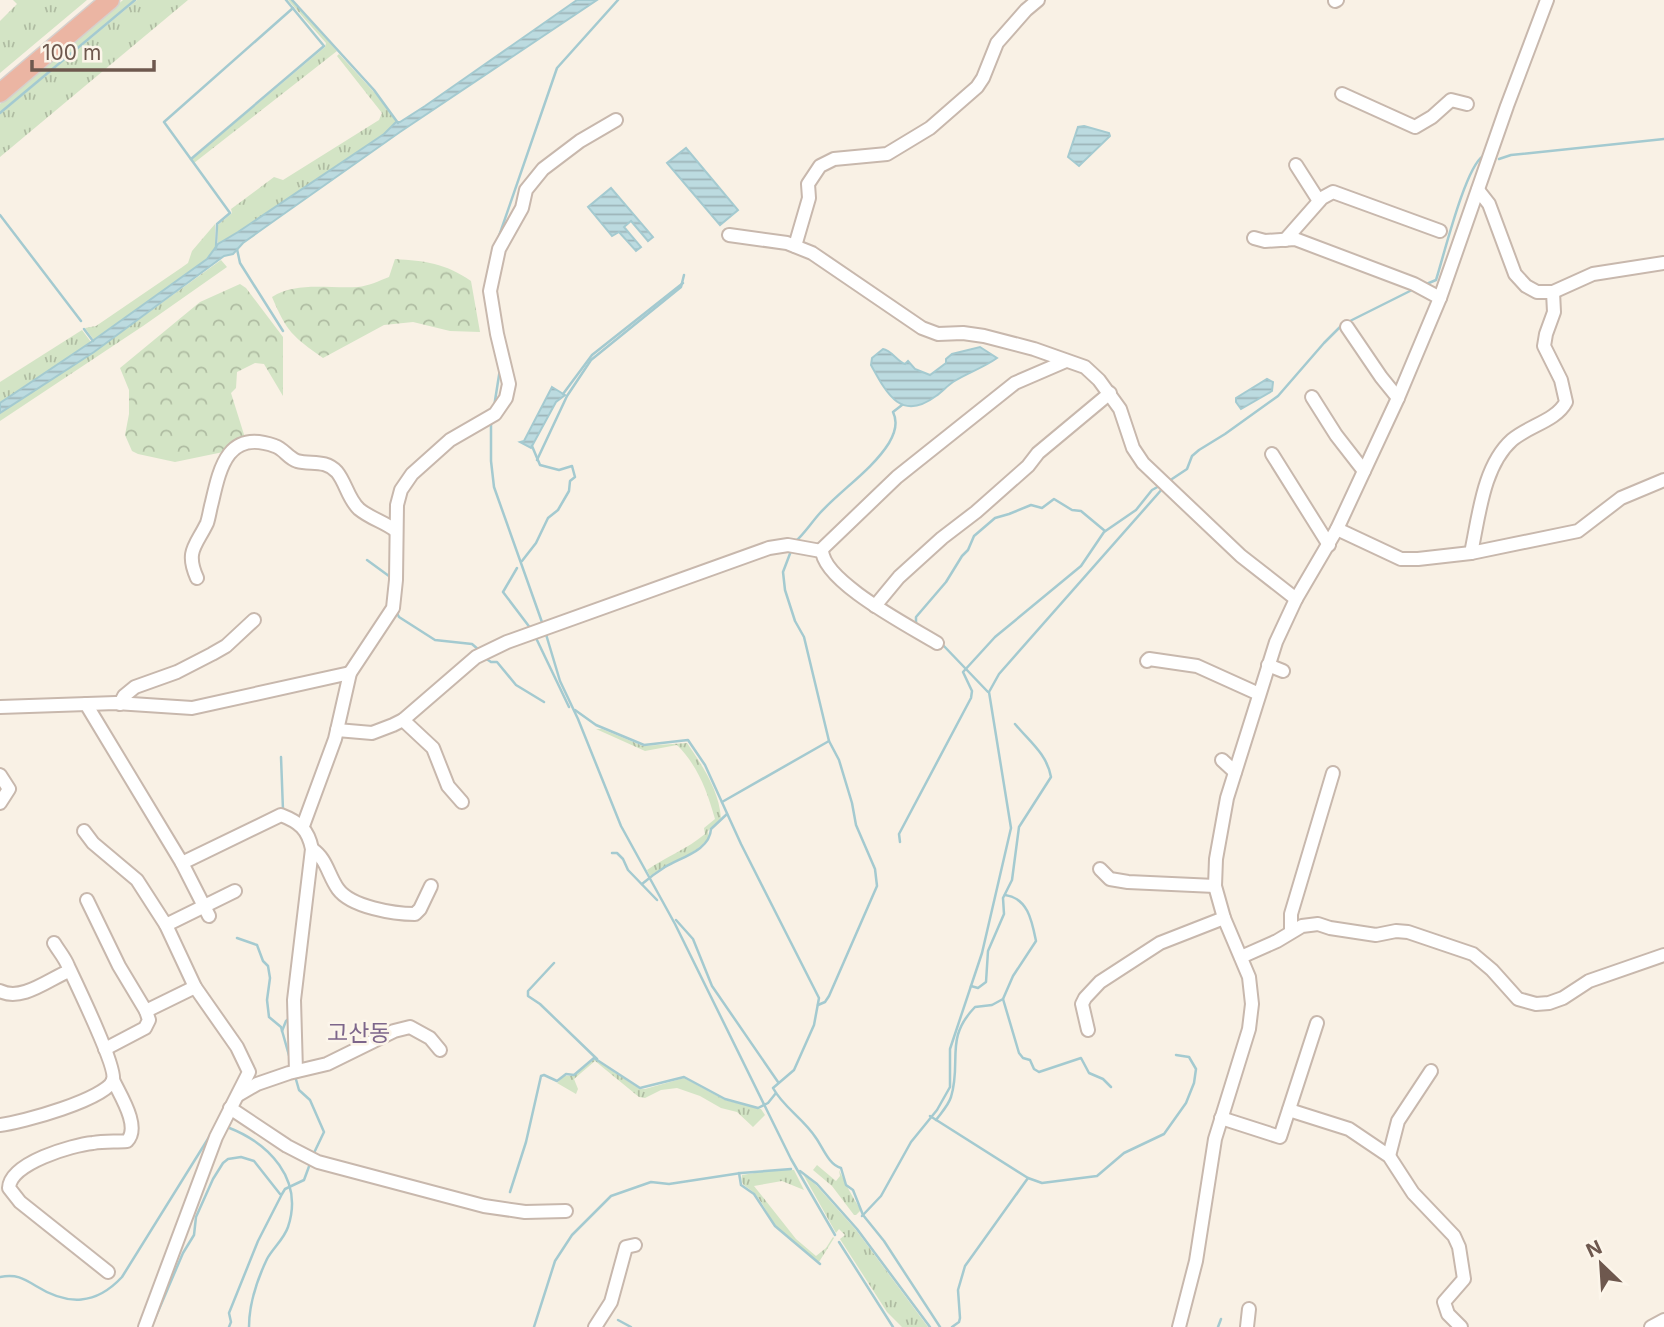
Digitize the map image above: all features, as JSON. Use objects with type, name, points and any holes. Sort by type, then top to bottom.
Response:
[{"type":"highway","points":[[0,81],[96,0]]},
{"type":"highway","points":[[0,93],[110,0]]},
{"type":"street","points":[[795,246],[808,198],[808,184],[820,166],[834,159],[887,154],[930,128],[977,87],[998,43],[1038,0]]},
{"type":"street","points":[[1179,1327],[1196,1261],[1215,1139],[1249,1030],[1252,1004],[1252,990],[1214,886],[1221,825],[1235,772],[1268,665],[1296,598],[1337,529],[1398,398],[1440,298],[1547,0]]},
{"type":"street","points":[[1342,94],[1415,127],[1432,117],[1451,100],[1467,104]]},
{"type":"street","points":[[303,827],[337,730],[350,673],[393,608],[397,505],[401,490],[412,474],[460,432],[483,423],[495,414],[506,398],[509,384],[490,291],[499,249],[522,208],[527,190],[543,169],[580,141],[616,120]]},
{"type":"street","points":[[1296,165],[1319,201]]},
{"type":"street","points":[[1478,190],[1489,204],[1520,281],[1537,292],[1553,292],[1593,274],[1664,263]]},
{"type":"street","points":[[1285,240],[1319,201],[1335,193],[1440,231]]},
{"type":"street","points":[[729,235],[795,246],[812,253],[922,328],[938,334],[984,336],[1085,367],[1110,393],[1120,409],[1133,448],[1143,463],[1241,556],[1296,598]]},
{"type":"street","points":[[1254,238],[1265,241],[1295,239],[1402,279],[1440,298]]},
{"type":"street","points":[[1471,553],[1489,478],[1497,459],[1511,441],[1563,408],[1566,402],[1561,380],[1544,346],[1554,312],[1553,292]]},
{"type":"street","points":[[1347,327],[1398,398]]},
{"type":"street","points":[[821,551],[897,477],[1015,383],[1066,361]]},
{"type":"street","points":[[875,606],[899,577],[942,538],[1110,393]]},
{"type":"street","points":[[1312,397],[1336,435],[1364,471]]},
{"type":"street","points":[[197,578],[192,566],[191,552],[207,522],[219,470],[229,452],[247,442],[271,445],[286,452],[294,460],[321,462],[331,467],[338,473],[344,488],[358,508],[396,531]]},
{"type":"street","points":[[1272,454],[1329,545]]},
{"type":"street","points":[[1337,529],[1401,559],[1471,553],[1578,531],[1621,498],[1664,480]]},
{"type":"street","points":[[337,730],[372,733],[403,720],[476,657],[506,642],[769,548],[788,545],[821,551]]},
{"type":"street","points":[[821,551],[825,562],[845,584],[875,606],[937,643]]},
{"type":"street","points":[[120,704],[124,696],[135,687],[177,672],[226,646],[254,620]]},
{"type":"street","points":[[1147,661],[1170,661],[1197,666],[1259,694]]},
{"type":"street","points":[[1268,665],[1283,671]]},
{"type":"street","points":[[0,706],[120,704],[204,707],[350,673]]},
{"type":"street","points":[[86,704],[182,863],[206,911]]},
{"type":"street","points":[[403,720],[433,748],[447,786],[462,802]]},
{"type":"street","points":[[1222,760],[1235,772]]},
{"type":"street","points":[[1292,931],[1291,914],[1334,773]]},
{"type":"street","points":[[0,775],[9,789],[0,803]]},
{"type":"street","points":[[182,863],[281,815],[307,830],[312,849],[294,1000],[296,1071]]},
{"type":"street","points":[[84,831],[93,843],[137,880],[166,925],[195,987],[245,1061],[249,1072],[216,1137],[145,1327]]},
{"type":"street","points":[[312,849],[320,854],[344,895],[360,904],[400,914],[415,914],[431,886]]},
{"type":"street","points":[[1100,869],[1110,879],[1128,882],[1214,886]]},
{"type":"street","points":[[166,925],[206,911],[235,891]]},
{"type":"street","points":[[87,900],[149,1020],[145,1028],[105,1049]]},
{"type":"street","points":[[1071,1017],[1100,982],[1144,952],[1224,918]]},
{"type":"street","points":[[1241,957],[1302,926],[1318,924],[1330,929],[1376,935],[1396,931],[1408,932],[1473,954],[1483,961],[1518,999],[1536,1004],[1563,998],[1589,981],[1664,955]]},
{"type":"street","points":[[0,1125],[34,1118],[70,1106],[98,1093],[113,1080],[114,1074],[105,1049],[54,943]]},
{"type":"street","points":[[0,991],[13,995],[24,993],[69,971]]},
{"type":"street","points":[[146,1011],[195,987]]},
{"type":"street","points":[[1082,1004],[1088,1030]]},
{"type":"street","points":[[1221,1118],[1280,1137],[1317,1023]]},
{"type":"street","points":[[238,1096],[257,1084],[327,1064],[394,1031],[410,1027],[430,1038],[440,1050]]},
{"type":"street","points":[[1389,1156],[1398,1121],[1431,1071]]},
{"type":"street","points":[[108,1272],[20,1202],[9,1188],[9,1182],[13,1174],[24,1166],[47,1157],[82,1145],[127,1141],[132,1136],[128,1111],[113,1080]]},
{"type":"street","points":[[230,1108],[287,1146],[318,1162],[484,1206],[525,1212],[566,1211]]},
{"type":"street","points":[[1289,1110],[1349,1129],[1389,1156],[1413,1193],[1454,1236],[1459,1247],[1464,1279],[1444,1302],[1448,1314],[1461,1327]]},
{"type":"street","points":[[595,1327],[611,1302],[626,1247],[635,1245]]},
{"type":"street","points":[[1247,1327],[1249,1309]]},
{"type":"street","points":[[1651,1327],[1664,1320]]},
{"type":"green space","points":[[13,0],[87,0],[0,73],[0,21],[17,4]]},
{"type":"green space","points":[[123,0],[134,0],[0,112],[0,104]]},
{"type":"green space","points":[[137,0],[188,0],[0,157],[0,114]]},
{"type":"green space","points":[[288,0],[292,0],[337,51],[194,163],[192,159],[325,47],[326,43]]},
{"type":"green space","points":[[339,54],[385,104],[396,122],[384,134],[218,244],[218,225],[232,213],[231,209],[274,177],[283,180],[379,120],[382,113],[337,56]]},
{"type":"green space","points":[[215,224],[215,248],[207,259],[94,340],[85,328],[96,326],[188,263],[192,251]]},
{"type":"green space","points":[[395,259],[434,264],[471,281],[480,332],[450,331],[413,322],[384,325],[323,358],[292,332],[272,297],[303,287],[358,287],[370,284],[389,277]]},
{"type":"green space","points":[[221,260],[227,267],[0,421],[0,413],[94,352]]},
{"type":"green space","points":[[240,284],[246,288],[283,337],[283,396],[264,364],[255,363],[237,372],[236,388],[231,393],[246,441],[228,451],[175,462],[132,451],[125,435],[129,414],[129,390],[120,368],[200,302]]},
{"type":"green space","points":[[82,330],[91,342],[0,403],[0,382]]},
{"type":"green space","points":[[596,729],[643,746],[687,743],[709,778],[720,808],[721,818],[708,831],[709,837],[703,844],[650,876],[647,870],[705,834],[704,828],[715,819],[709,799],[696,770],[677,745],[645,751]]},
{"type":"green space","points":[[594,1059],[640,1089],[684,1078],[725,1100],[761,1109],[765,1115],[753,1127],[737,1112],[721,1108],[700,1096],[677,1088],[661,1090],[645,1098],[639,1097],[595,1061],[574,1079],[578,1089],[576,1094],[557,1083],[564,1076],[574,1076]]},
{"type":"green space","points":[[817,1165],[836,1181],[840,1176],[839,1170],[861,1210],[856,1215],[832,1186],[813,1170]]},
{"type":"green space","points":[[781,1169],[794,1170],[804,1190],[782,1181],[754,1186],[796,1239],[816,1256],[834,1238],[819,1262],[775,1225],[756,1195],[742,1182],[742,1175]]},
{"type":"green space","points":[[803,1174],[856,1230],[928,1327],[902,1327],[887,1312],[840,1239],[845,1235],[839,1229],[836,1233]]},
{"type":"water","points":[[577,0],[597,0],[400,132],[94,352],[0,413],[0,403],[207,259],[218,244],[384,134],[396,122],[425,106]]},
{"type":"water","points":[[1084,126],[1109,133],[1110,136],[1079,166],[1068,157],[1078,127]]},
{"type":"water","points":[[686,148],[738,210],[720,225],[667,163]]},
{"type":"water","points":[[611,188],[653,237],[648,241],[631,221],[624,227],[641,247],[636,251],[619,232],[612,236],[588,207]]},
{"type":"water","points":[[980,347],[997,358],[953,382],[924,403],[913,406],[896,401],[883,386],[871,365],[872,358],[883,349],[902,363],[908,361],[915,369],[930,375],[946,363],[946,359],[952,354]]},
{"type":"water","points":[[1267,379],[1273,382],[1272,391],[1241,409],[1236,398]]},
{"type":"water","points":[[552,387],[565,395],[556,402],[531,448],[520,442],[524,441]]},
{"type":"waterway","points":[[0,113],[135,0]]},
{"type":"waterway","points":[[191,159],[324,46],[286,0]]},
{"type":"waterway","points":[[292,0],[374,90],[398,123]]},
{"type":"waterway","points":[[498,239],[557,68],[618,0]]},
{"type":"waterway","points":[[216,249],[217,224],[230,213],[164,122],[293,8]]},
{"type":"waterway","points":[[1499,159],[1511,155],[1664,139]]},
{"type":"waterway","points":[[1424,285],[1436,280],[1462,194],[1476,164],[1483,156]]},
{"type":"waterway","points":[[0,215],[81,321]]},
{"type":"waterway","points":[[237,249],[240,263],[283,331]]},
{"type":"waterway","points":[[485,290],[489,266]]},
{"type":"waterway","points":[[537,460],[567,396],[591,360],[681,287],[684,275]]},
{"type":"waterway","points":[[563,394],[592,355],[683,283]]},
{"type":"waterway","points":[[1348,322],[1414,289]]},
{"type":"waterway","points":[[1169,481],[1187,469],[1192,456],[1199,450],[1278,396],[1342,325]]},
{"type":"waterway","points":[[84,329],[93,341]]},
{"type":"waterway","points":[[494,407],[500,369]]},
{"type":"waterway","points":[[795,542],[820,513],[882,453],[896,424],[893,412],[902,405]]},
{"type":"waterway","points":[[491,420],[494,487],[543,625]]},
{"type":"waterway","points":[[522,561],[536,543],[548,518],[558,510],[569,491],[570,481],[575,477],[572,466],[559,470],[540,465],[532,446]]},
{"type":"waterway","points":[[900,842],[899,834],[971,698],[972,691],[963,672],[995,637],[1081,566],[1104,532],[1136,510],[1152,490],[1161,485]]},
{"type":"waterway","points":[[862,1216],[881,1196],[911,1142],[937,1110],[950,1087],[950,1049],[982,953],[1011,828],[989,692],[999,674],[1163,488]]},
{"type":"waterway","points":[[916,626],[916,617],[946,582],[968,550],[974,536],[995,518],[1031,505],[1042,508],[1054,499],[1072,510],[1081,511],[1105,531]]},
{"type":"waterway","points":[[722,802],[829,741],[804,637],[795,621],[785,590],[783,572],[791,551]]},
{"type":"waterway","points":[[367,560],[393,579]]},
{"type":"waterway","points":[[517,568],[503,592],[531,629]]},
{"type":"waterway","points":[[397,613],[399,617],[435,640],[472,644],[479,650]]},
{"type":"waterway","points":[[545,631],[560,681],[621,826],[675,924],[791,1159],[835,1235]]},
{"type":"waterway","points":[[536,638],[569,707]]},
{"type":"waterway","points":[[942,644],[988,692]]},
{"type":"waterway","points":[[485,658],[497,662],[516,685],[544,702]]},
{"type":"waterway","points":[[575,710],[596,725],[644,745],[688,740],[705,765],[741,844],[819,998],[814,1025],[794,1070],[773,1088],[811,1131],[830,1160],[841,1168],[846,1185],[853,1190],[863,1215],[884,1241],[940,1327]]},
{"type":"waterway","points":[[971,986],[978,988],[986,982],[988,951],[1004,914],[1003,898],[1012,880],[1019,827],[1051,777],[1042,755],[1015,724]]},
{"type":"waterway","points":[[818,1005],[825,1002],[829,996],[877,886],[875,869],[856,825],[839,760],[829,741]]},
{"type":"waterway","points":[[281,757],[283,810]]},
{"type":"waterway","points":[[642,884],[665,867],[700,848],[706,842],[711,829],[727,814]]},
{"type":"waterway","points":[[612,853],[617,853],[623,859],[628,870],[657,900]]},
{"type":"waterway","points":[[1005,895],[1013,897],[1024,906],[1036,941],[1013,976],[1003,999],[1019,1053],[1030,1060],[1034,1069],[1039,1072],[1081,1058],[1089,1073],[1103,1079],[1111,1087]]},
{"type":"waterway","points":[[676,920],[693,939],[712,986],[778,1082]]},
{"type":"waterway","points":[[237,938],[257,945],[263,961],[268,966],[269,1017],[281,1027],[290,1059]]},
{"type":"waterway","points":[[554,963],[528,991],[528,996],[540,1004],[597,1059]]},
{"type":"waterway","points":[[936,1120],[951,1097],[957,1040],[966,1019],[975,1007],[992,1005],[1003,999]]},
{"type":"waterway","points":[[282,1031],[291,1017]]},
{"type":"waterway","points":[[930,1116],[1028,1178],[1042,1183],[1097,1176],[1124,1153],[1164,1134],[1186,1103],[1196,1069],[1189,1057],[1176,1055]]},
{"type":"waterway","points":[[510,1192],[526,1142],[541,1076],[557,1081],[566,1074],[574,1075],[594,1058],[640,1088],[684,1077],[725,1099],[758,1108],[768,1103],[776,1093]]},
{"type":"waterway","points":[[295,1076],[299,1090],[310,1100],[324,1132],[313,1155]]},
{"type":"waterway","points":[[227,1127],[269,1153],[287,1178],[291,1193],[292,1210],[288,1227],[260,1275],[252,1301],[249,1327]]},
{"type":"waterway","points":[[0,1277],[19,1277],[48,1293],[70,1299],[81,1300],[102,1293],[122,1277],[211,1134]]},
{"type":"waterway","points":[[154,1321],[183,1253],[194,1235],[196,1217],[223,1163],[228,1159],[241,1157],[254,1161],[280,1194]]},
{"type":"waterway","points":[[229,1327],[229,1313],[258,1241],[285,1189],[304,1180],[311,1161]]},
{"type":"waterway","points":[[534,1327],[555,1261],[572,1235],[611,1196],[651,1182],[669,1184],[741,1173],[791,1169]]},
{"type":"waterway","points":[[800,1171],[817,1184],[857,1229],[930,1327]]},
{"type":"waterway","points":[[739,1173],[741,1185],[754,1194],[775,1226],[820,1264]]},
{"type":"waterway","points":[[952,1327],[960,1318],[958,1290],[965,1266],[1028,1178]]},
{"type":"waterway","points":[[839,1242],[893,1327]]},
{"type":"waterway","points":[[1218,1327],[1221,1319]]},
{"type":"waterway","points":[[618,1320],[631,1327]]},
{"type":"district","name":"고산동","points":[[359,1033]]}]
